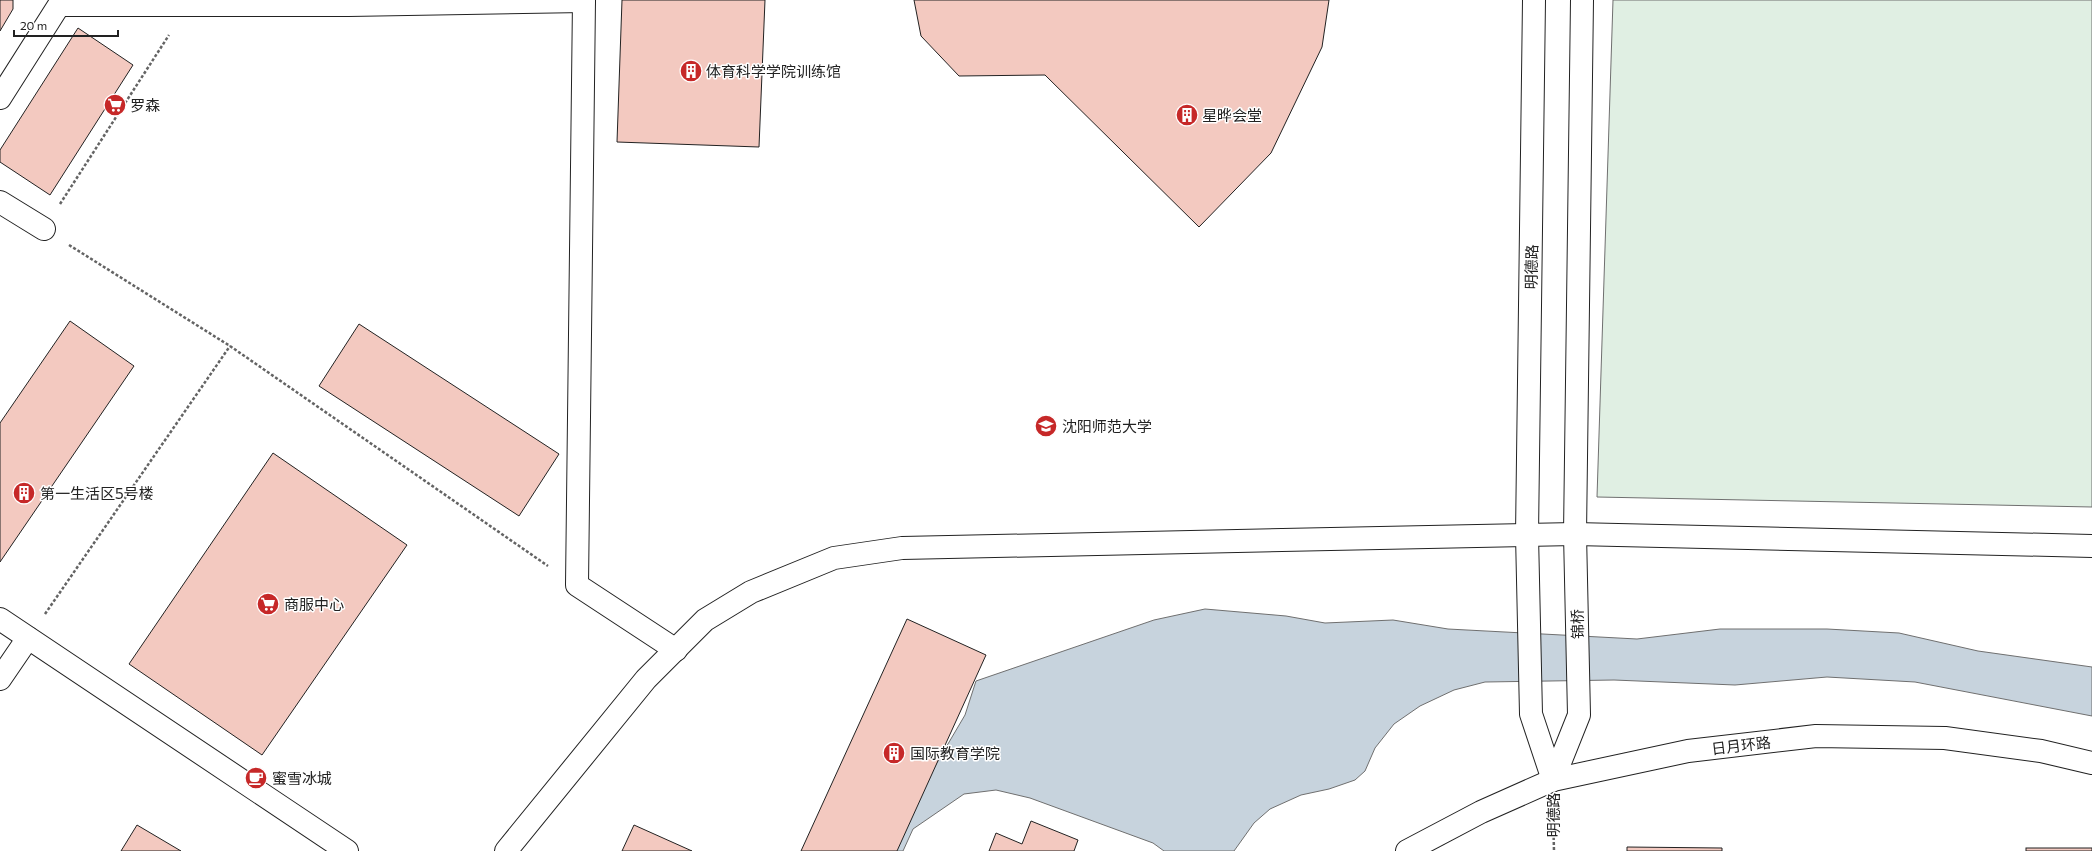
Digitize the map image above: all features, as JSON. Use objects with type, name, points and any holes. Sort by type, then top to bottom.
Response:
[{"type":"street","name":"明德路","points":[[1534,0],[1527,535],[1531,714],[1553,780]]},
{"type":"street","points":[[1575,534],[1582,0]]},
{"type":"street","points":[[0,98],[59,5],[187,6],[350,2],[584,1],[577,586],[676,650]]},
{"type":"street","points":[[0,202],[44,229]]},
{"type":"street","points":[[506,851],[646,680],[705,620],[751,592],[834,558],[902,548],[1575,534],[2092,546]]},
{"type":"street","name":"锦桥","points":[[1575,534],[1579,715]]},
{"type":"street","points":[[0,619],[347,851]]},
{"type":"street","points":[[0,679],[28,638]]},
{"type":"street","name":"明德路","points":[[1553,780],[1579,715]]},
{"type":"street","name":"日月环路","points":[[1408,851],[1481,812],[1553,780],[1688,751],[1816,736],[1945,738],[2040,751],[2092,763]]},
{"type":"path","points":[[187,6],[44,229],[230,346],[577,586]]},
{"type":"path","points":[[28,638],[230,346]]},
{"type":"path","name":"明德路","points":[[1553,780],[1554,851]]},
{"type":"green space","points":[[1613,0],[2092,0],[2092,507],[1597,497]]},
{"type":"shaded area","points":[[1205,609],[1286,616],[1325,623],[1393,620],[1448,629],[1637,639],[1720,629],[1827,629],[1899,633],[1978,651],[2092,667],[2092,716],[1915,682],[1827,677],[1735,685],[1614,680],[1485,682],[1454,690],[1420,706],[1394,724],[1375,748],[1365,771],[1355,780],[1329,789],[1301,795],[1270,809],[1254,823],[1234,851],[1164,851],[1153,843],[1030,798],[996,790],[964,794],[913,829],[903,851],[891,851],[905,817],[965,715],[976,681],[1154,620]]},
{"type":"building","points":[[0,0],[13,0],[13,9],[0,31]]},
{"type":"building","name":"体育科学学院训练馆","points":[[622,0],[765,0],[759,147],[617,142]]},
{"type":"building","name":"星晔会堂","points":[[914,0],[1329,0],[1322,47],[1271,153],[1199,227],[1045,75],[959,76],[921,36]]},
{"type":"building","points":[[78,28],[133,65],[50,195],[0,162],[0,150]]},
{"type":"building","name":"第一生活区5号楼","points":[[70,321],[134,366],[0,562],[0,423]]},
{"type":"building","points":[[359,324],[559,454],[519,516],[319,386]]},
{"type":"building","name":"商服中心","points":[[273,453],[407,545],[262,755],[129,664]]},
{"type":"building","name":"国际教育学院","points":[[907,619],[986,655],[897,851],[801,851]]},
{"type":"building","points":[[1031,821],[1078,840],[1074,851],[989,851],[996,833],[1022,844]]},
{"type":"building","points":[[137,825],[181,851],[121,851]]},
{"type":"building","points":[[634,825],[692,851],[622,851]]},
{"type":"building","points":[[1627,847],[1722,848],[1722,851],[1627,851]]},
{"type":"building","points":[[2026,848],[2092,848],[2092,851],[2026,851]]},
{"type":"place","name":"体育科学学院训练馆","points":[[691,71]]},
{"type":"place","name":"罗森","points":[[115,105]]},
{"type":"place","name":"星晔会堂","points":[[1187,115]]},
{"type":"place","name":"沈阳师范大学","points":[[1046,426]]},
{"type":"place","name":"第一生活区5号楼","points":[[24,493]]},
{"type":"place","name":"商服中心","points":[[268,604]]},
{"type":"place","name":"国际教育学院","points":[[894,753]]},
{"type":"place","name":"蜜雪冰城","points":[[256,778]]}]
